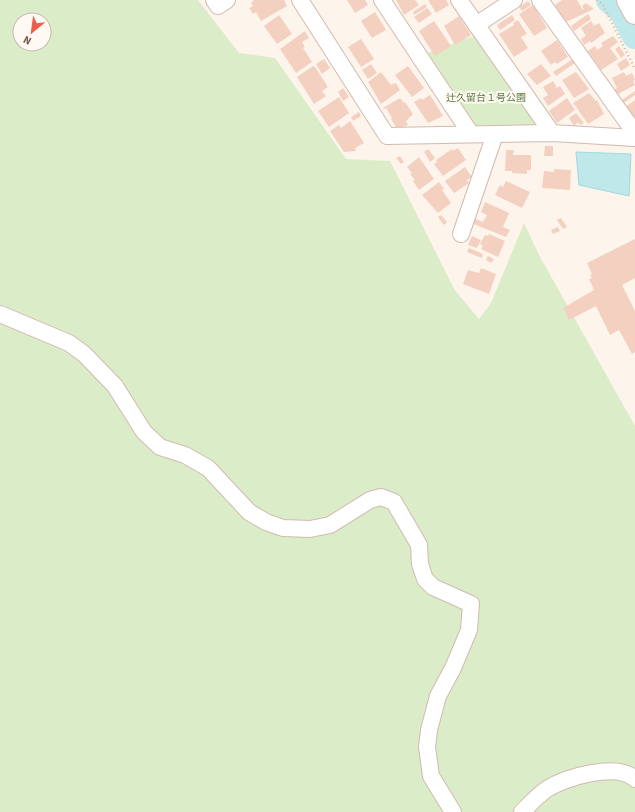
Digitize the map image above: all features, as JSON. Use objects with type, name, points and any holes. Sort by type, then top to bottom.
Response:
[{"type":"street","points":[[214,0],[218,6],[227,0]]},
{"type":"street","points":[[300,0],[387,136],[552,133],[635,138]]},
{"type":"street","points":[[382,0],[471,134]]},
{"type":"street","points":[[459,0],[552,133]]},
{"type":"street","points":[[476,25],[514,0]]},
{"type":"street","points":[[540,0],[635,133]]},
{"type":"street","points":[[628,0],[635,13]]},
{"type":"street","points":[[461,234],[495,134]]},
{"type":"street","points":[[0,314],[69,343],[84,354],[115,386],[144,432],[160,447],[186,455],[208,468],[249,512],[266,522],[283,528],[310,529],[330,525],[370,500],[381,497],[394,502],[419,545],[420,564],[425,579],[433,587],[471,604],[469,630],[453,668],[438,696],[429,730],[427,747],[431,776],[453,812]]},
{"type":"street","points":[[522,812],[548,789],[570,778],[612,772],[631,776],[635,780]]},
{"type":"path","points":[[597,0],[603,5],[635,69]]},
{"type":"green space","points":[[0,0],[198,0],[239,53],[275,58],[346,159],[390,161],[454,289],[479,319],[491,303],[524,223],[539,255],[635,426],[635,812],[0,812]]},
{"type":"green space","name":"辻久留台１号公園","points":[[482,33],[552,133],[471,134],[419,56]]},
{"type":"water","points":[[576,152],[631,154],[629,196],[579,185]]},
{"type":"building","points":[[254,0],[284,0],[287,6],[261,21],[256,12],[253,14],[249,8],[253,6],[251,3]]},
{"type":"building","points":[[347,0],[365,0],[368,5],[355,13]]},
{"type":"building","points":[[396,0],[415,0],[419,5],[404,15]]},
{"type":"building","points":[[428,0],[446,0],[449,5],[436,13]]},
{"type":"building","points":[[562,0],[577,0],[583,10],[584,9],[582,6],[586,3],[594,9],[566,22],[555,5]]},
{"type":"building","points":[[528,1],[531,5],[522,11],[519,7]]},
{"type":"building","points":[[425,4],[427,7],[414,15],[413,12]]},
{"type":"building","points":[[533,5],[547,28],[534,36],[519,14]]},
{"type":"building","points":[[427,8],[432,14],[419,23],[414,17]]},
{"type":"building","points":[[375,12],[386,30],[372,38],[361,21]]},
{"type":"building","points":[[588,14],[591,19],[574,31],[571,26]]},
{"type":"building","points":[[279,15],[292,34],[277,44],[264,26]]},
{"type":"building","points":[[512,15],[515,20],[500,30],[497,25]]},
{"type":"building","points":[[459,16],[471,35],[455,45],[444,26]]},
{"type":"building","points":[[518,20],[527,34],[521,37],[528,48],[514,57],[499,34],[514,25],[513,23]]},
{"type":"building","points":[[434,21],[451,46],[435,56],[419,31]]},
{"type":"building","points":[[591,21],[594,26],[599,23],[605,33],[591,43],[590,41],[584,45],[581,39],[586,36],[581,28]]},
{"type":"building","points":[[305,31],[309,38],[302,42],[305,47],[303,48],[312,62],[296,73],[280,49]]},
{"type":"building","points":[[613,36],[618,42],[610,48],[618,59],[601,70],[588,51],[595,46],[597,50],[603,46],[601,43]]},
{"type":"building","points":[[361,39],[374,59],[361,67],[348,47]]},
{"type":"building","points":[[557,40],[568,57],[557,64],[555,62],[551,65],[541,51]]},
{"type":"building","points":[[619,46],[625,55],[621,58],[615,49]]},
{"type":"building","points":[[626,58],[630,65],[621,71],[617,64]]},
{"type":"building","points":[[324,59],[330,68],[322,74],[316,64]]},
{"type":"building","points":[[573,59],[575,63],[556,76],[553,72]]},
{"type":"building","points":[[371,64],[377,73],[368,79],[362,70]]},
{"type":"building","points":[[541,64],[551,76],[537,85],[527,74]]},
{"type":"building","points":[[313,66],[328,87],[322,91],[326,96],[314,104],[297,77]]},
{"type":"building","points":[[408,66],[424,88],[412,97],[395,75]]},
{"type":"building","points":[[381,72],[391,85],[396,83],[400,90],[381,104],[368,82]]},
{"type":"building","points":[[576,72],[589,89],[574,98],[562,80]]},
{"type":"building","points":[[624,72],[626,76],[632,73],[635,80],[633,81],[635,85],[616,95],[614,90],[617,88],[612,78]]},
{"type":"building","points":[[553,81],[557,88],[560,86],[565,94],[548,106],[543,98],[548,95],[543,87]]},
{"type":"building","points":[[343,88],[349,97],[343,101],[338,92]]},
{"type":"building","points":[[635,91],[635,95],[621,105],[619,102]]},
{"type":"building","points":[[589,93],[596,101],[597,100],[604,114],[588,124],[576,107],[577,105],[575,106],[573,103]]},
{"type":"building","points":[[430,95],[443,116],[428,123],[414,102],[421,98],[422,100]]},
{"type":"building","points":[[339,97],[349,113],[329,127],[318,111]]},
{"type":"building","points":[[400,98],[404,103],[405,102],[413,114],[406,121],[408,125],[399,128],[396,127],[386,108],[383,108]]},
{"type":"building","points":[[567,98],[575,110],[557,123],[549,111]]},
{"type":"building","points":[[635,100],[635,118],[632,120],[624,108]]},
{"type":"building","points":[[359,112],[361,116],[353,121],[351,117]]},
{"type":"building","points":[[576,113],[584,123],[580,125],[578,122],[574,126],[569,118]]},
{"type":"building","points":[[350,121],[364,143],[355,148],[356,151],[344,152],[330,131],[339,125],[341,128]]},
{"type":"building","points":[[545,146],[553,146],[553,156],[544,156]]},
{"type":"building","points":[[458,148],[466,160],[443,176],[434,164],[437,162],[436,160],[452,149],[453,151]]},
{"type":"building","points":[[428,149],[435,158],[430,162],[424,152]]},
{"type":"building","points":[[506,150],[514,150],[513,155],[531,155],[531,170],[527,170],[527,174],[505,171]]},
{"type":"building","points":[[400,156],[404,162],[401,164],[396,158]]},
{"type":"building","points":[[419,157],[434,179],[419,190],[413,181],[415,180],[410,174],[412,173],[407,167]]},
{"type":"building","points":[[465,167],[472,177],[467,180],[469,183],[454,193],[445,181]]},
{"type":"building","points":[[554,169],[571,170],[570,190],[542,188],[544,171],[554,172]]},
{"type":"building","points":[[506,181],[530,192],[522,208],[495,195],[500,185],[503,187]]},
{"type":"building","points":[[439,182],[444,189],[442,190],[451,203],[438,213],[422,195]]},
{"type":"building","points":[[485,202],[509,213],[503,227],[510,230],[506,237],[471,223],[473,218],[483,222],[487,215],[481,212]]},
{"type":"building","points":[[441,215],[447,222],[444,225],[438,217]]},
{"type":"building","points":[[561,218],[567,227],[563,229],[557,220]]},
{"type":"building","points":[[558,227],[560,231],[553,234],[551,230]]},
{"type":"building","points":[[489,234],[505,241],[498,257],[481,249],[483,246],[480,244],[485,235],[488,236]]},
{"type":"building","points":[[472,236],[481,240],[477,248],[468,245]]},
{"type":"building","points":[[635,239],[635,278],[622,285],[635,311],[635,352],[632,354],[619,330],[610,335],[596,306],[569,320],[563,308],[594,290],[589,279],[592,278],[590,275],[592,274],[587,263]]},
{"type":"building","points":[[469,248],[483,254],[482,258],[467,252]]},
{"type":"building","points":[[488,256],[494,259],[491,263],[486,260]]},
{"type":"building","points":[[481,268],[496,274],[489,294],[463,284],[468,270],[479,273]]},
{"type":"waterway","points":[[609,0],[622,11],[635,36]]}]
